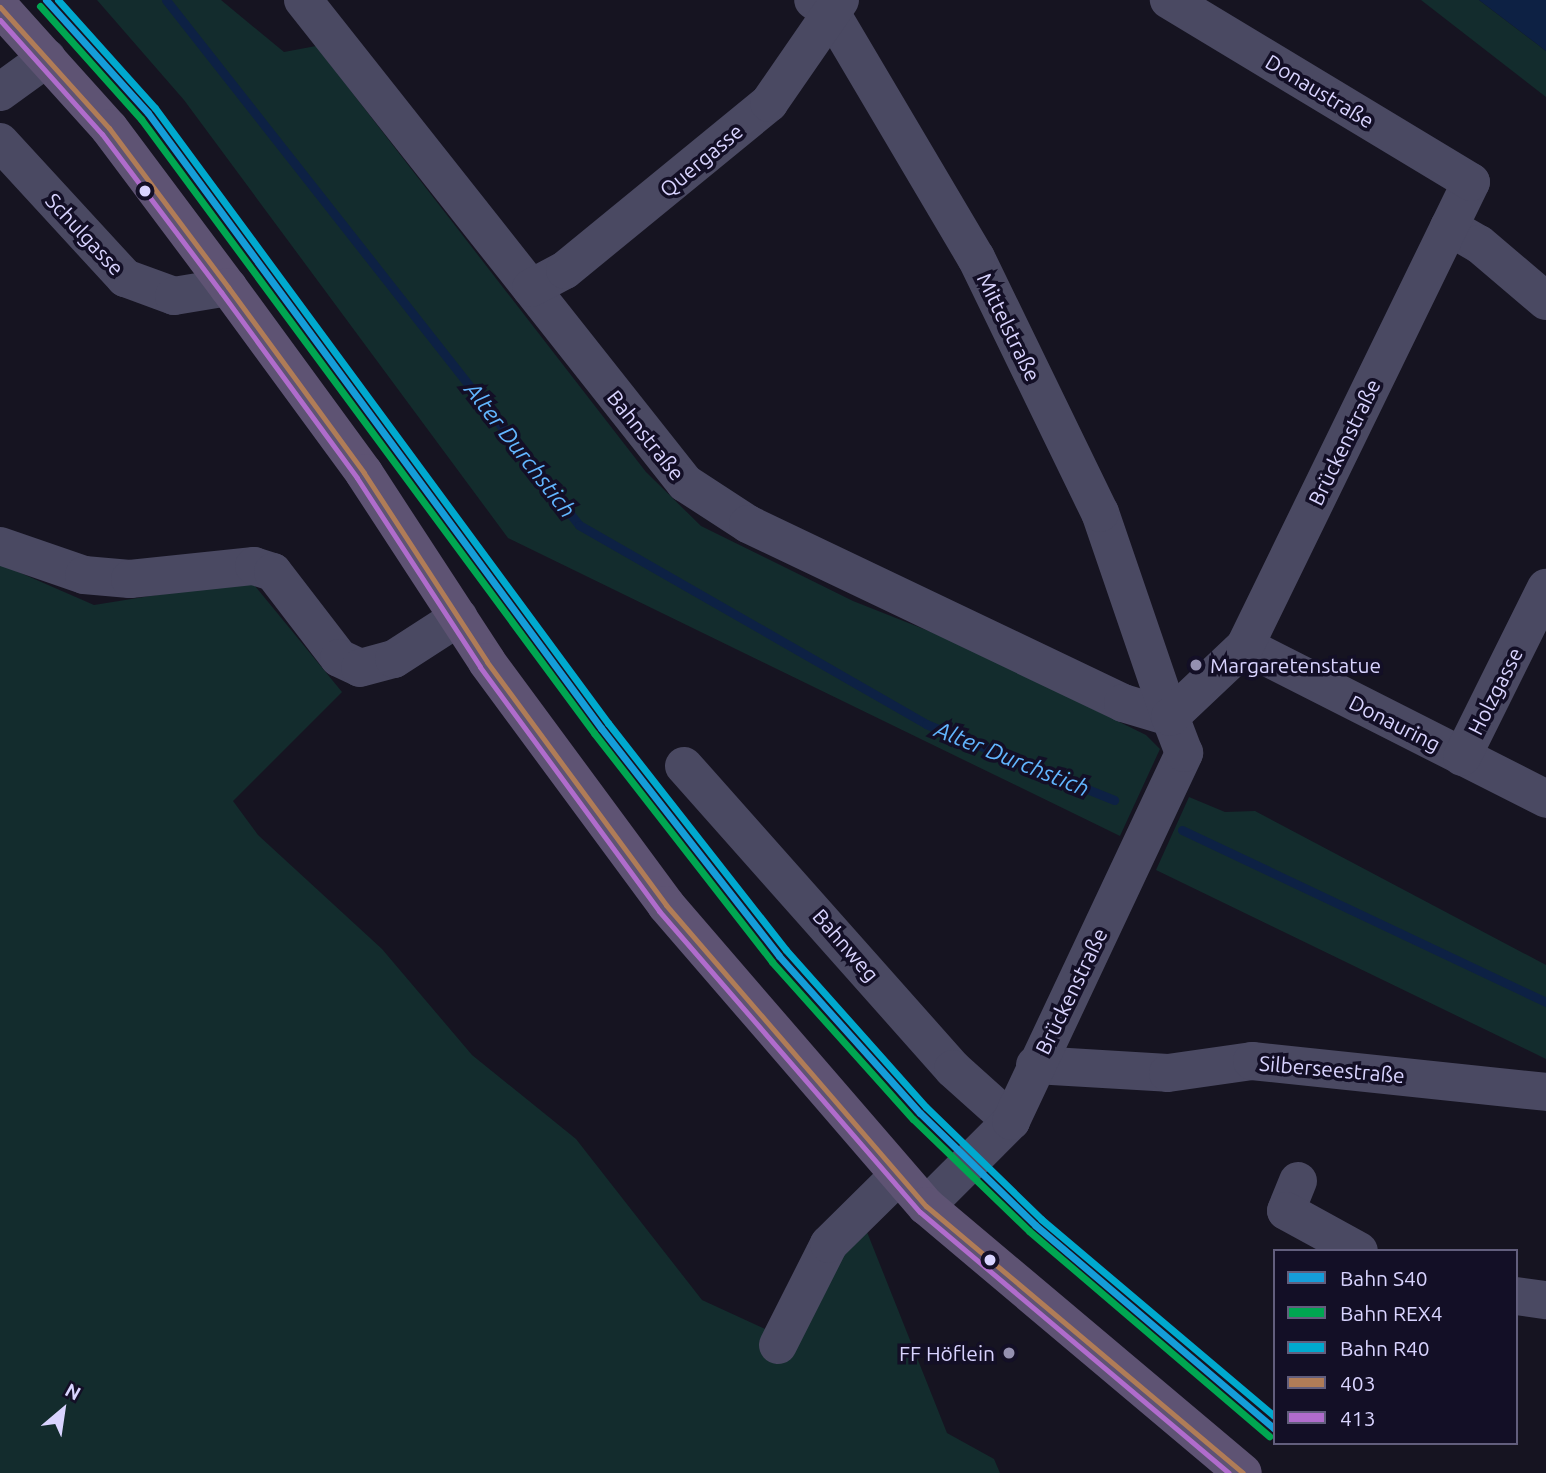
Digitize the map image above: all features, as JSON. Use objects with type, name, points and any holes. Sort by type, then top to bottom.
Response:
[{"type":"main road","points":[[0,7],[109,128],[228,288],[666,905],[926,1206],[1243,1473]]},
{"type":"street","name":"Bahnstraße","points":[[303,0],[531,288],[667,466],[704,498],[1124,703],[1170,717]]},
{"type":"street","name":"Donaustraße","points":[[1169,0],[1471,183]]},
{"type":"street","name":"Quergasse","points":[[531,288],[565,270],[769,103],[828,4]]},
{"type":"street","name":"Mittelstraße","points":[[828,4],[976,258],[1100,513],[1162,678],[1170,717],[1184,753]]},
{"type":"street","points":[[0,93],[47,58]]},
{"type":"street","name":"Schulgasse","points":[[0,142],[125,278],[174,296],[228,288]]},
{"type":"street","name":"Brückenstraße","points":[[1170,717],[1245,646],[1471,183]]},
{"type":"street","points":[[1449,227],[1479,244],[1546,301]]},
{"type":"street","points":[[0,546],[85,575],[130,579],[254,566],[273,572],[339,658],[359,668],[394,659],[459,617]]},
{"type":"street","name":"Holzgasse","points":[[1462,757],[1546,588]]},
{"type":"street","name":"Donauring","points":[[1245,646],[1546,799]]},
{"type":"street","name":"Brückenstraße","points":[[926,1206],[1011,1121],[1035,1065],[1184,753]]},
{"type":"street","name":"Bahnweg","points":[[684,766],[953,1069],[1011,1121]]},
{"type":"street","name":"Silberseestraße","points":[[1035,1065],[1168,1073],[1252,1061],[1546,1092]]},
{"type":"street","points":[[778,1345],[829,1244],[898,1176]]},
{"type":"street","points":[[1298,1181],[1286,1211],[1355,1249]]},
{"type":"street","points":[[1518,1296],[1546,1300]]},
{"type":"green space","points":[[97,0],[221,0],[284,52],[316,46],[646,472],[701,526],[853,601],[954,641],[1146,735],[1160,749],[1120,836],[508,538],[184,100]]},
{"type":"green space","points":[[1421,0],[1479,0],[1537,44],[1546,51],[1546,97]]},
{"type":"green space","points":[[0,564],[94,605],[250,580],[342,692],[233,801],[258,835],[382,949],[472,1055],[576,1139],[702,1300],[798,1344],[845,1248],[865,1227],[947,1433],[994,1459],[1000,1473],[0,1473]]},
{"type":"green space","points":[[1189,797],[1225,812],[1255,811],[1546,965],[1546,1059],[1156,870]]},
{"type":"water","points":[[1479,0],[1546,0],[1546,51],[1537,44]]},
{"type":"waterway","name":"Alter Durchstich","points":[[166,0],[579,525],[926,724],[1114,800]]},
{"type":"waterway","name":"Alter Durchstich","points":[[1182,830],[1546,1002]]},
{"type":"rail line","name":"S40","points":[[46,0],[148,113],[601,728],[779,956],[920,1113],[1035,1225],[1273,1427]]},
{"type":"rail line","name":"R40","points":[[58,0],[155,108],[608,723],[786,950],[926,1107],[1041,1219],[1273,1415]]},
{"type":"rail line","name":"REX4","points":[[40,6],[141,119],[594,733],[772,962],[913,1119],[1029,1231],[1269,1436]]},
{"type":"transit line","name":"403","points":[[0,7],[109,128],[228,287],[364,473],[487,662],[666,905],[926,1206],[1243,1473]]},
{"type":"transit line","name":"413","points":[[0,20],[102,134],[221,292],[357,478],[480,667],[659,911],[920,1212],[1229,1473]]},
{"type":"place","name":"Margaretenstatue","points":[[1196,665]]},
{"type":"place","name":"FF Höflein","points":[[1009,1353]]}]
